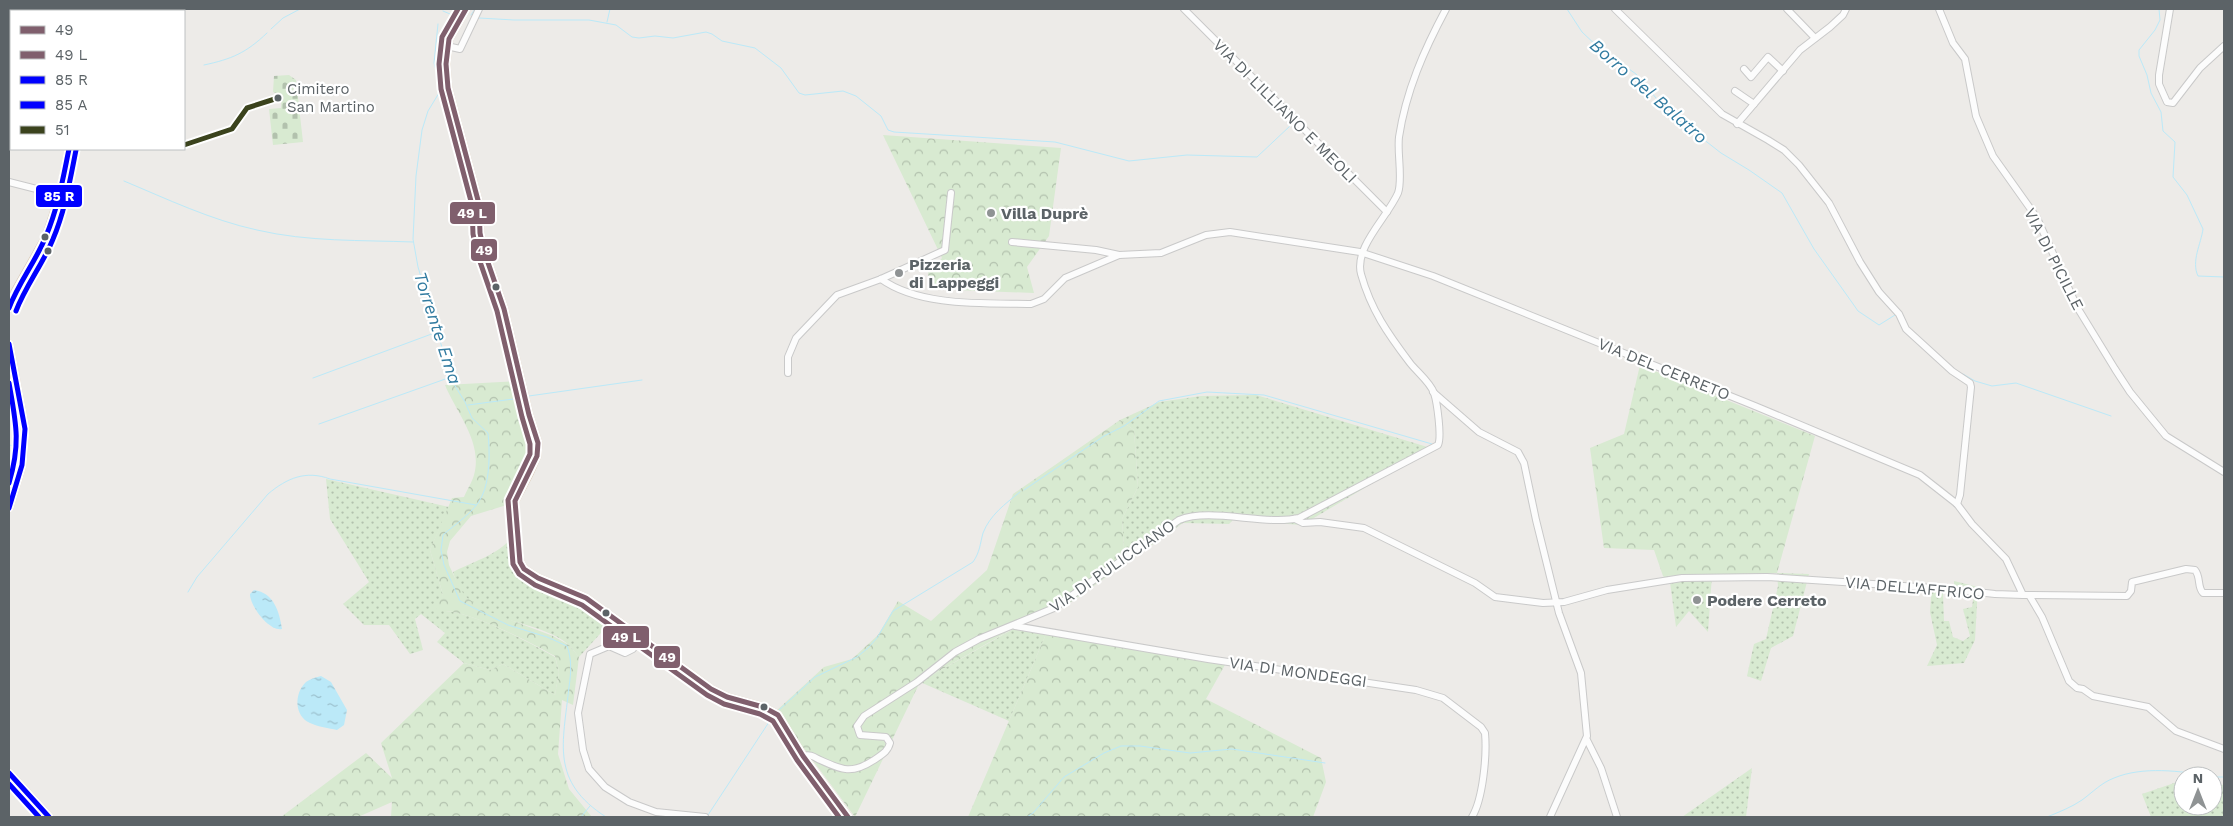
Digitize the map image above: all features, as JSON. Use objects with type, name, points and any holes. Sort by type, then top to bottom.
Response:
[{"type":"main road","points":[[466,9],[450,34],[447,46],[448,88],[479,204],[480,233],[484,251],[504,308],[538,444],[530,474],[515,501],[520,562],[530,573],[579,594],[711,689],[727,697],[776,714],[803,756],[848,817]]},
{"type":"main road","points":[[9,308],[15,292],[45,241],[60,195],[69,150]]},
{"type":"main road","points":[[9,344],[26,429],[22,465],[9,508]]},
{"type":"main road","points":[[9,773],[49,817]]},
{"type":"street","points":[[447,46],[460,49],[479,9]]},
{"type":"street","name":"VIA DI LILLIANO E MEOLI","points":[[1184,9],[1387,212]]},
{"type":"street","points":[[1362,252],[1387,212],[1399,188],[1398,140],[1404,109],[1421,58],[1446,9]]},
{"type":"street","points":[[1615,9],[1722,114],[1784,150],[1807,174],[1829,203],[1860,262],[1879,292],[1899,314],[1906,329],[1952,371],[1970,383],[1960,495],[1957,504]]},
{"type":"street","points":[[1787,9],[1815,38]]},
{"type":"street","points":[[1737,124],[1800,50],[1843,15],[1846,9]]},
{"type":"street","name":"VIA DI PICILLE","points":[[1939,9],[1953,43],[1965,59],[1976,116],[1993,156],[2037,218],[2077,307],[2115,369],[2130,392],[2166,436],[2224,472]]},
{"type":"street","points":[[2170,9],[2159,75],[2159,84],[2167,102],[2173,103],[2200,68],[2224,46]]},
{"type":"street","points":[[1744,69],[1751,77],[1768,58],[1783,71]]},
{"type":"street","points":[[1735,91],[1754,104]]},
{"type":"street","points":[[185,145],[232,129],[247,108],[278,98]]},
{"type":"street","points":[[9,182],[60,195]]},
{"type":"street","points":[[788,373],[788,357],[796,338],[837,295],[881,280],[946,250],[951,193]]},
{"type":"street","name":"VIA DEL CERRETO","points":[[1119,255],[1161,252],[1206,235],[1230,232],[1362,252],[1442,280],[1755,406],[1920,475],[1957,504],[1972,524],[2006,559],[2026,595],[2042,617],[2069,681],[2077,688],[2083,689],[2093,696],[2148,707],[2176,732],[2224,749]]},
{"type":"street","points":[[1012,242],[1096,250],[1119,255]]},
{"type":"street","name":"VIA DI PULICCIANO","points":[[803,756],[810,755],[844,769],[852,770],[863,767],[887,750],[890,744],[886,737],[860,735],[857,728],[861,719],[917,682],[955,652],[1059,605],[1183,518],[1197,516],[1295,519],[1307,515],[1416,455],[1438,445],[1440,435],[1434,392],[1389,334],[1374,311],[1360,271],[1362,252]]},
{"type":"street","points":[[881,280],[894,288],[929,298],[1031,304],[1044,300],[1065,278],[1119,255]]},
{"type":"street","points":[[1434,392],[1479,432],[1512,448],[1522,457],[1559,613],[1581,673],[1587,740],[1601,768],[1616,817]]},
{"type":"street","points":[[1295,519],[1303,524],[1328,523],[1364,528],[1475,583],[1489,595],[1543,603],[1557,603]]},
{"type":"street","name":"VIA DELL'AFFRICO","points":[[1557,603],[1607,590],[1662,580],[1767,577],[2026,595],[2127,596],[2131,591],[2132,582],[2186,569],[2195,570],[2200,590],[2203,593],[2224,593]]},
{"type":"street","points":[[1554,594],[1560,599],[1570,600]]},
{"type":"street","points":[[1543,603],[1559,613]]},
{"type":"street","name":"VIA DI MONDEGGI","points":[[1014,625],[1208,659],[1416,690],[1442,698],[1481,727],[1484,733],[1482,779],[1477,808],[1472,817]]},
{"type":"street","points":[[638,635],[633,650],[625,653],[609,646],[590,654],[578,713],[583,750],[589,769],[605,787],[629,802],[656,812],[705,817]]},
{"type":"street","points":[[1550,817],[1587,740]]},
{"type":"green space","points":[[289,75],[296,80],[303,142],[273,145],[269,109],[281,108],[279,96],[273,92],[274,76]]},
{"type":"green space","points":[[883,135],[1061,148],[1049,236],[1027,267],[1034,293],[930,289],[928,272],[942,258]]},
{"type":"green space","points":[[1640,365],[1815,436],[1777,573],[1663,576],[1654,550],[1604,548],[1590,448],[1624,434]]},
{"type":"green space","points":[[518,381],[534,448],[531,461],[510,504],[471,516],[450,541],[447,552],[449,565],[460,589],[467,598],[487,611],[553,636],[569,645],[579,657],[573,705],[562,700],[558,754],[569,789],[592,817],[391,817],[392,802],[358,817],[281,817],[366,753],[392,778],[381,743],[464,663],[490,670],[503,664],[555,695],[559,672],[555,656],[515,635],[482,621],[466,615],[440,611],[435,608],[443,595],[430,550],[452,498],[464,497],[473,478],[476,463],[472,440],[445,385]]},
{"type":"green space","points":[[1256,395],[1434,449],[1302,525],[1233,520],[1229,524],[1183,523],[1125,564],[1122,519],[1138,487],[1134,430],[1120,420],[1159,402],[1201,396]]},
{"type":"green space","points":[[1120,420],[1134,430],[1138,487],[1122,519],[1125,564],[1068,604],[1014,628],[920,682],[855,817],[776,711],[824,667],[852,659],[878,635],[898,601],[931,621],[987,570],[1013,494]]},
{"type":"green space","points":[[326,479],[449,507],[430,550],[443,595],[440,611],[466,615],[482,621],[515,635],[555,657],[559,672],[555,695],[503,664],[490,670],[464,663],[437,642],[445,633],[421,614],[415,619],[423,650],[410,654],[389,625],[364,625],[343,604],[369,582],[330,519]]},
{"type":"green space","points":[[513,534],[519,566],[584,601],[611,622],[579,657],[569,645],[557,637],[497,616],[470,601],[460,590],[453,572],[495,552]]},
{"type":"green space","points":[[1777,573],[1809,574],[1793,636],[1771,648],[1761,681],[1747,676],[1754,644],[1766,639],[1778,586]]},
{"type":"green space","points":[[1712,575],[1708,632],[1689,611],[1676,627],[1670,582],[1663,576]]},
{"type":"green space","points":[[1954,581],[1978,587],[1975,640],[1964,663],[1927,666],[1937,645],[1930,612],[1932,585],[1936,591],[1943,593],[1944,621],[1949,621],[1953,637],[1963,641],[1970,636],[1963,609],[1972,607],[1974,594],[1954,591]]},
{"type":"green space","points":[[1015,628],[1046,634],[1009,721],[920,682]]},
{"type":"green space","points":[[1046,634],[1226,663],[1206,699],[1321,758],[1326,782],[1313,817],[968,817]]},
{"type":"green space","points":[[1752,768],[1746,817],[1682,817]]},
{"type":"green space","points":[[2173,783],[2173,816],[2223,816],[2224,785],[2224,817],[2151,817],[2142,794]]},
{"type":"water","points":[[254,590],[261,592],[271,599],[277,610],[282,629],[277,629],[261,617],[251,599],[250,594]]},
{"type":"water","points":[[321,676],[331,682],[347,710],[344,725],[337,730],[305,720],[297,704],[299,692],[306,682]]},
{"type":"waterway","points":[[271,29],[283,18],[300,9]]},
{"type":"waterway","points":[[471,15],[475,9]]},
{"type":"waterway","points":[[607,22],[610,9]]},
{"type":"waterway","name":"Borro del Balatro","points":[[1567,9],[1582,32],[1598,47],[1636,74],[1666,110],[1721,153],[1782,193],[1814,249],[1858,311],[1879,325],[1895,315]]},
{"type":"waterway","points":[[2159,9],[2160,20],[2155,30],[2139,50],[2139,56],[2147,75],[2151,93],[2161,112],[2163,131],[2175,142],[2173,177],[2187,195],[2203,229],[2196,258],[2198,276],[2224,277]]},
{"type":"waterway","points":[[443,11],[450,14]]},
{"type":"waterway","points":[[479,18],[589,20],[616,25],[632,37],[639,38],[655,36],[673,38],[706,32],[722,41],[755,48],[781,68],[799,93],[805,95],[843,91],[856,96],[881,116],[888,130],[894,132],[1055,142],[1129,161],[1187,155],[1257,157],[1290,126]]},
{"type":"waterway","name":"Torrente Ema","points":[[438,24],[434,63],[440,84],[439,93],[428,111],[422,130],[416,176],[413,239],[418,267],[452,381],[472,418],[488,433],[489,448],[488,474],[485,489],[479,502],[443,535],[441,550],[444,565],[460,601],[508,625],[547,637],[567,646],[571,671],[564,726],[564,760],[568,775],[576,790],[588,803],[606,817]]},
{"type":"waterway","points":[[204,65],[238,54],[252,46],[267,33]]},
{"type":"waterway","points":[[124,181],[206,215],[257,230],[315,239],[413,242]]},
{"type":"waterway","points":[[313,378],[437,332]]},
{"type":"waterway","points":[[1963,374],[1975,381],[1992,386],[2016,383],[2111,416]]},
{"type":"waterway","points":[[319,424],[451,377]]},
{"type":"waterway","points":[[529,396],[642,380]]},
{"type":"waterway","points":[[1024,490],[1104,436],[1124,426],[1159,401],[1207,392],[1264,395],[1432,444]]},
{"type":"waterway","points":[[468,405],[521,398]]},
{"type":"waterway","points":[[9,445],[18,447]]},
{"type":"waterway","points":[[188,592],[197,577],[268,494],[282,484],[297,477],[321,476],[476,505]]},
{"type":"waterway","points":[[778,711],[815,677],[857,657],[868,648],[877,638],[893,611],[973,562],[983,533],[990,521],[998,510],[1020,492]]},
{"type":"waterway","points":[[708,815],[773,716]]},
{"type":"waterway","points":[[1027,817],[1033,813],[1064,777],[1104,753],[1121,746],[1140,746],[1190,753],[1232,749],[1325,763]]},
{"type":"waterway","points":[[2047,817],[2078,803],[2109,780],[2125,774],[2149,771],[2173,772]]},
{"type":"waterway","points":[[581,817],[590,806]]},
{"type":"transit line","points":[[458,9],[442,37],[439,64],[441,89],[472,205],[473,234],[477,253],[497,311],[530,444],[530,454],[508,500],[513,564],[519,574],[535,585],[582,605],[707,695],[724,704],[760,714],[773,721],[797,760],[839,817]]},
{"type":"transit line","name":"49","points":[[466,9],[449,39],[446,64],[448,88],[479,204],[480,233],[484,251],[504,309],[529,415],[538,443],[537,456],[515,501],[520,562],[524,569],[538,578],[586,598],[711,689],[727,697],[763,707],[778,715],[803,756],[848,817]]},
{"type":"transit line","name":"51","points":[[185,145],[232,129],[247,108],[278,98]]},
{"type":"transit line","points":[[9,308],[42,245],[54,215],[69,150]]},
{"type":"transit line","points":[[16,311],[49,248],[61,218],[76,150]]},
{"type":"transit line","points":[[9,344],[25,429],[22,465],[9,508]]},
{"type":"transit line","points":[[9,383],[16,433],[15,456],[9,483]]},
{"type":"transit line","points":[[9,773],[49,817]]},
{"type":"transit line","points":[[9,784],[39,817]]},
{"type":"place","name":"Cimitero San Martino","points":[[278,98]]},
{"type":"place","name":"Villa Duprè","points":[[991,213]]},
{"type":"place","name":"Pizzeria di Lappeggi","points":[[899,273]]},
{"type":"place","name":"Podere Cerreto","points":[[1697,600]]}]
